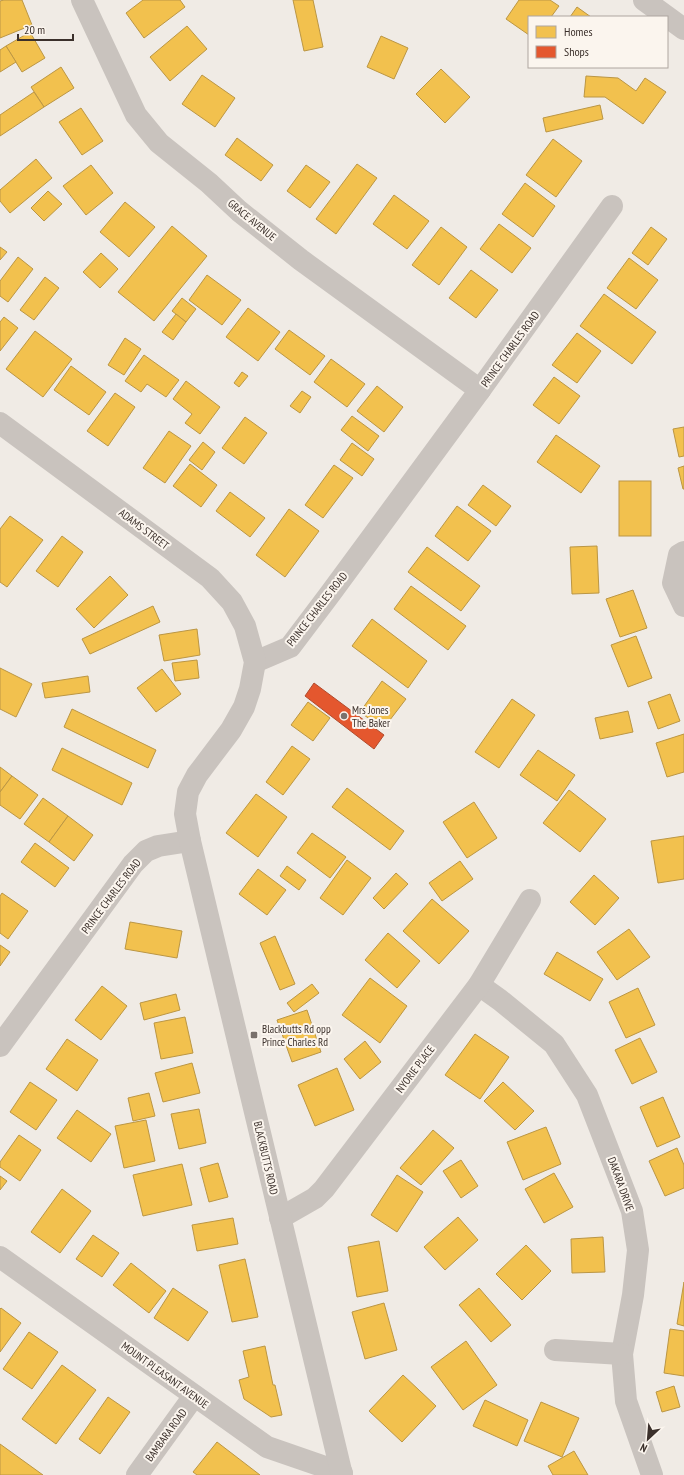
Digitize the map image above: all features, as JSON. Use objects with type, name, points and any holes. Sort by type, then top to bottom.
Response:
[{"type":"street","name":"GRACE AVENUE","points":[[82,0],[136,115],[159,143],[209,183],[239,211],[301,260],[480,390]]},
{"type":"street","points":[[644,0],[666,16]]},
{"type":"street","points":[[668,17],[684,29]]},
{"type":"street","name":"PRINCE CHARLES ROAD","points":[[255,662],[290,647],[480,390],[612,206]]},
{"type":"street","name":"ADAMS STREET","points":[[0,423],[210,578],[232,602],[245,626],[255,662]]},
{"type":"street","points":[[684,552],[680,555],[673,583],[684,606]]},
{"type":"street","points":[[190,841],[185,814],[188,792],[197,775],[231,730],[244,707],[250,689],[255,662]]},
{"type":"street","name":"PRINCE CHARLES ROAD","points":[[0,1046],[133,864],[146,851],[158,846],[190,841]]},
{"type":"street","name":"BLACKBUTTS ROAD","points":[[190,841],[342,1474]]},
{"type":"street","name":"NYORIE PLACE","points":[[280,1218],[315,1198],[324,1189],[479,986],[530,900]]},
{"type":"street","name":"DAKARA DRIVE","points":[[479,986],[500,1000],[554,1044],[587,1096],[632,1211],[638,1250],[633,1295],[622,1354],[626,1401],[652,1475]]},
{"type":"street","name":"MOUNT PLEASANT AVENUE","points":[[0,1257],[267,1447],[342,1474]]},
{"type":"street","points":[[555,1350],[622,1354]]},
{"type":"street","name":"BAMBARA ROAD","points":[[137,1475],[194,1396]]},
{"type":"building: Homes","points":[[22,0],[32,25],[0,38],[0,1]]},
{"type":"building: Homes","points":[[143,0],[180,0],[185,7],[144,38],[126,13]]},
{"type":"building: Homes","points":[[293,0],[313,0],[323,47],[304,51]]},
{"type":"building: Homes","points":[[519,0],[550,0],[559,6],[552,16],[528,16],[528,34],[506,19]]},
{"type":"building: Homes","points":[[577,7],[590,16],[571,16]]},
{"type":"building: Homes","points":[[187,26],[207,49],[170,81],[150,57]]},
{"type":"building: Homes","points":[[30,32],[45,58],[22,72],[6,46]]},
{"type":"building: Homes","points":[[381,36],[408,48],[394,79],[367,67]]},
{"type":"building: Homes","points":[[6,46],[16,62],[0,72],[0,50]]},
{"type":"building: Homes","points":[[61,67],[74,88],[44,107],[31,87]]},
{"type":"building: Homes","points":[[441,69],[470,97],[445,123],[416,94]]},
{"type":"building: Homes","points":[[202,75],[235,98],[215,127],[182,104]]},
{"type":"building: Homes","points":[[586,76],[618,78],[636,91],[645,78],[666,92],[643,124],[605,97],[584,97]]},
{"type":"building: Homes","points":[[34,92],[44,107],[0,136],[0,115]]},
{"type":"building: Homes","points":[[600,105],[603,119],[546,132],[543,118]]},
{"type":"building: Homes","points":[[81,108],[103,141],[82,155],[59,122]]},
{"type":"building: Homes","points":[[237,138],[273,165],[261,181],[225,155]]},
{"type":"building: Homes","points":[[553,139],[582,161],[556,197],[526,175]]},
{"type":"building: Homes","points":[[36,159],[52,178],[10,213],[0,201],[0,190]]},
{"type":"building: Homes","points":[[357,164],[377,178],[336,234],[316,219]]},
{"type":"building: Homes","points":[[91,165],[113,193],[86,215],[63,186]]},
{"type":"building: Homes","points":[[306,165],[330,182],[310,208],[287,191]]},
{"type":"building: Homes","points":[[525,183],[555,206],[533,237],[502,214]]},
{"type":"building: Homes","points":[[48,191],[62,204],[44,221],[31,208]]},
{"type":"building: Homes","points":[[394,195],[429,221],[407,249],[373,224]]},
{"type":"building: Homes","points":[[125,202],[155,227],[129,257],[100,232]]},
{"type":"building: Homes","points":[[499,224],[531,248],[512,273],[480,249]]},
{"type":"building: Homes","points":[[172,226],[207,256],[154,321],[118,292]]},
{"type":"building: Homes","points":[[441,227],[467,247],[439,285],[412,265]]},
{"type":"building: Homes","points":[[651,227],[667,239],[648,265],[632,253]]},
{"type":"building: Homes","points":[[0,247],[7,252],[0,260]]},
{"type":"building: Homes","points":[[101,253],[118,269],[100,288],[83,272]]},
{"type":"building: Homes","points":[[18,257],[33,269],[8,302],[0,296],[0,281]]},
{"type":"building: Homes","points":[[629,258],[658,280],[636,309],[607,288]]},
{"type":"building: Homes","points":[[471,270],[498,290],[476,318],[449,298]]},
{"type":"building: Homes","points":[[207,275],[241,300],[222,325],[189,300]]},
{"type":"building: Homes","points":[[45,277],[59,288],[34,320],[20,310]]},
{"type":"building: Homes","points":[[604,294],[656,332],[632,364],[580,326]]},
{"type":"building: Homes","points":[[182,298],[196,309],[186,322],[172,311]]},
{"type":"building: Homes","points":[[248,308],[280,332],[258,361],[226,337]]},
{"type":"building: Homes","points":[[176,314],[186,322],[173,340],[162,332]]},
{"type":"building: Homes","points":[[4,317],[18,328],[0,351],[0,322]]},
{"type":"building: Homes","points":[[289,330],[325,356],[310,375],[275,349]]},
{"type":"building: Homes","points":[[35,331],[72,359],[43,397],[6,369]]},
{"type":"building: Homes","points":[[577,333],[601,351],[577,383],[552,365]]},
{"type":"building: Homes","points":[[125,338],[141,349],[124,375],[108,365]]},
{"type":"building: Homes","points":[[144,355],[179,380],[166,397],[147,384],[141,392],[125,381]]},
{"type":"building: Homes","points":[[331,359],[365,384],[347,407],[314,382]]},
{"type":"building: Homes","points":[[71,366],[106,392],[89,415],[54,390]]},
{"type":"building: Homes","points":[[242,372],[248,376],[239,387],[234,383]]},
{"type":"building: Homes","points":[[554,377],[580,396],[559,424],[533,405]]},
{"type":"building: Homes","points":[[186,381],[220,407],[200,434],[185,423],[192,414],[173,399]]},
{"type":"building: Homes","points":[[377,386],[403,407],[384,432],[357,411]]},
{"type":"building: Homes","points":[[302,391],[311,397],[300,413],[290,406]]},
{"type":"building: Homes","points":[[115,393],[135,407],[108,446],[87,431]]},
{"type":"building: Homes","points":[[352,416],[379,436],[368,451],[341,430]]},
{"type":"building: Homes","points":[[245,417],[267,433],[244,464],[222,448]]},
{"type":"building: Homes","points":[[684,427],[684,456],[679,457],[673,429]]},
{"type":"building: Homes","points":[[169,431],[191,446],[165,483],[143,468]]},
{"type":"building: Homes","points":[[556,435],[600,466],[581,493],[537,462]]},
{"type":"building: Homes","points":[[203,442],[215,452],[202,470],[189,460]]},
{"type":"building: Homes","points":[[352,443],[374,459],[362,476],[340,460]]},
{"type":"building: Homes","points":[[190,464],[217,485],[201,507],[173,486]]},
{"type":"building: Homes","points":[[334,465],[353,478],[323,518],[305,505]]},
{"type":"building: Homes","points":[[684,466],[684,489],[683,489],[678,468]]},
{"type":"building: Homes","points":[[619,481],[651,481],[651,536],[619,536]]},
{"type":"building: Homes","points":[[483,485],[511,506],[496,526],[468,505]]},
{"type":"building: Homes","points":[[230,492],[265,518],[250,537],[216,511]]},
{"type":"building: Homes","points":[[457,506],[491,531],[468,561],[435,536]]},
{"type":"building: Homes","points":[[289,509],[319,531],[285,577],[256,555]]},
{"type":"building: Homes","points":[[10,516],[43,540],[7,587],[0,582],[0,529]]},
{"type":"building: Homes","points":[[62,536],[83,552],[58,587],[36,571]]},
{"type":"building: Homes","points":[[597,546],[599,593],[572,594],[570,547]]},
{"type":"building: Homes","points":[[427,547],[480,586],[461,611],[408,572]]},
{"type":"building: Homes","points":[[110,576],[128,595],[94,628],[76,609]]},
{"type":"building: Homes","points":[[411,586],[466,626],[448,650],[394,609]]},
{"type":"building: Homes","points":[[633,590],[647,628],[620,637],[606,599]]},
{"type":"building: Homes","points":[[153,606],[160,622],[90,654],[82,639]]},
{"type":"building: Homes","points":[[372,619],[427,661],[408,688],[352,646]]},
{"type":"building: Homes","points":[[197,629],[200,655],[164,661],[159,635]]},
{"type":"building: Homes","points":[[636,636],[652,678],[628,687],[611,645]]},
{"type":"building: Homes","points":[[197,660],[199,678],[175,681],[172,663]]},
{"type":"building: Homes","points":[[0,668],[32,684],[16,717],[0,709]]},
{"type":"building: Homes","points":[[162,669],[181,694],[156,712],[137,688]]},
{"type":"building: Homes","points":[[88,676],[90,692],[45,698],[42,683]]},
{"type":"building: Homes","points":[[382,681],[406,699],[383,729],[360,712]]},
{"type":"building: Homes","points":[[670,694],[680,721],[658,729],[648,702]]},
{"type":"building: Homes","points":[[512,699],[535,715],[499,768],[475,752]]},
{"type":"building: Homes","points":[[308,702],[330,718],[313,741],[291,725]]},
{"type":"building: Homes","points":[[72,709],[156,750],[148,768],[64,727]]},
{"type":"building: Homes","points":[[628,711],[633,732],[600,739],[595,718]]},
{"type":"building: Homes","points":[[684,734],[684,772],[667,777],[656,743]]},
{"type":"building: Homes","points":[[292,746],[310,759],[283,795],[266,782]]},
{"type":"building: Homes","points":[[62,748],[132,783],[122,805],[52,770]]},
{"type":"building: Homes","points":[[538,750],[575,775],[557,801],[520,775]]},
{"type":"building: Homes","points":[[0,767],[12,776],[0,792]]},
{"type":"building: Homes","points":[[12,776],[38,795],[20,819],[0,805],[0,792]]},
{"type":"building: Homes","points":[[347,788],[404,831],[390,850],[332,807]]},
{"type":"building: Homes","points":[[569,790],[606,819],[580,852],[543,823]]},
{"type":"building: Homes","points":[[256,794],[287,817],[258,857],[226,833]]},
{"type":"building: Homes","points":[[43,798],[68,816],[49,842],[24,824]]},
{"type":"building: Homes","points":[[474,802],[497,838],[467,858],[443,822]]},
{"type":"building: Homes","points":[[68,816],[93,835],[74,861],[49,842]]},
{"type":"building: Homes","points":[[312,833],[346,857],[330,878],[297,853]]},
{"type":"building: Homes","points":[[684,836],[684,879],[658,883],[651,841]]},
{"type":"building: Homes","points":[[35,843],[69,868],[55,887],[21,862]]},
{"type":"building: Homes","points":[[347,860],[371,878],[343,915],[320,898]]},
{"type":"building: Homes","points":[[460,861],[473,879],[442,901],[429,883]]},
{"type":"building: Homes","points":[[287,866],[306,880],[299,890],[280,876]]},
{"type":"building: Homes","points":[[258,869],[286,890],[267,915],[239,894]]},
{"type":"building: Homes","points":[[396,873],[408,884],[384,909],[373,898]]},
{"type":"building: Homes","points":[[594,875],[619,898],[595,925],[570,902]]},
{"type":"building: Homes","points":[[2,893],[28,911],[8,939],[0,933],[0,896]]},
{"type":"building: Homes","points":[[432,899],[469,931],[439,964],[403,931]]},
{"type":"building: Homes","points":[[130,922],[182,931],[177,958],[125,949]]},
{"type":"building: Homes","points":[[629,929],[650,957],[617,980],[597,952]]},
{"type":"building: Homes","points":[[388,933],[420,961],[397,988],[365,960]]},
{"type":"building: Homes","points":[[275,936],[295,984],[280,990],[260,943]]},
{"type":"building: Homes","points":[[0,945],[10,952],[0,966]]},
{"type":"building: Homes","points":[[557,952],[603,979],[590,1001],[544,974]]},
{"type":"building: Homes","points":[[370,978],[407,1006],[380,1043],[342,1015]]},
{"type":"building: Homes","points":[[312,984],[319,993],[294,1012],[287,1003]]},
{"type":"building: Homes","points":[[102,986],[127,1006],[101,1040],[75,1020]]},
{"type":"building: Homes","points":[[638,988],[655,1025],[626,1038],[609,1002]]},
{"type":"building: Homes","points":[[176,994],[180,1010],[144,1020],[140,1003]]},
{"type":"building: Homes","points":[[307,1010],[321,1052],[292,1062],[277,1020]]},
{"type":"building: Homes","points":[[185,1017],[193,1053],[161,1059],[154,1023]]},
{"type":"building: Homes","points":[[475,1034],[509,1057],[480,1099],[445,1075]]},
{"type":"building: Homes","points":[[640,1038],[657,1072],[632,1084],[615,1050]]},
{"type":"building: Homes","points":[[67,1039],[98,1060],[77,1091],[46,1069]]},
{"type":"building: Homes","points":[[365,1041],[381,1062],[360,1079],[344,1059]]},
{"type":"building: Homes","points":[[192,1063],[200,1093],[163,1102],[155,1073]]},
{"type":"building: Homes","points":[[337,1068],[354,1110],[315,1126],[298,1085]]},
{"type":"building: Homes","points":[[30,1082],[57,1100],[36,1130],[10,1112]]},
{"type":"building: Homes","points":[[503,1082],[534,1111],[515,1130],[484,1101]]},
{"type":"building: Homes","points":[[149,1093],[155,1116],[133,1121],[128,1098]]},
{"type":"building: Homes","points":[[663,1097],[680,1137],[657,1147],[640,1107]]},
{"type":"building: Homes","points":[[199,1109],[206,1143],[179,1149],[171,1114]]},
{"type":"building: Homes","points":[[77,1110],[111,1134],[91,1162],[57,1138]]},
{"type":"building: Homes","points":[[146,1120],[155,1161],[124,1168],[115,1126]]},
{"type":"building: Homes","points":[[546,1127],[561,1164],[523,1180],[507,1142]]},
{"type":"building: Homes","points":[[433,1130],[454,1148],[421,1185],[400,1168]]},
{"type":"building: Homes","points":[[19,1135],[41,1150],[20,1181],[0,1167],[0,1162]]},
{"type":"building: Homes","points":[[677,1148],[684,1165],[684,1188],[665,1196],[649,1161]]},
{"type":"building: Homes","points":[[461,1160],[478,1186],[461,1198],[443,1171]]},
{"type":"building: Homes","points":[[218,1163],[228,1197],[209,1202],[200,1168]]},
{"type":"building: Homes","points":[[182,1164],[192,1205],[143,1216],[133,1175]]},
{"type":"building: Homes","points":[[554,1173],[573,1207],[544,1223],[525,1189]]},
{"type":"building: Homes","points":[[397,1175],[423,1192],[397,1232],[371,1215]]},
{"type":"building: Homes","points":[[0,1176],[7,1181],[0,1190]]},
{"type":"building: Homes","points":[[62,1189],[91,1211],[60,1253],[31,1232]]},
{"type":"building: Homes","points":[[458,1217],[478,1240],[445,1270],[424,1247]]},
{"type":"building: Homes","points":[[233,1218],[238,1244],[197,1251],[192,1225]]},
{"type":"building: Homes","points":[[93,1235],[119,1253],[102,1277],[76,1259]]},
{"type":"building: Homes","points":[[603,1237],[605,1272],[572,1273],[571,1239]]},
{"type":"building: Homes","points":[[379,1241],[388,1291],[357,1297],[348,1247]]},
{"type":"building: Homes","points":[[526,1245],[551,1271],[522,1300],[496,1274]]},
{"type":"building: Homes","points":[[245,1259],[258,1317],[232,1322],[219,1265]]},
{"type":"building: Homes","points":[[131,1263],[166,1291],[149,1313],[113,1285]]},
{"type":"building: Homes","points":[[684,1282],[684,1326],[677,1324]]},
{"type":"building: Homes","points":[[173,1288],[208,1312],[188,1341],[154,1318]]},
{"type":"building: Homes","points":[[479,1288],[511,1325],[491,1342],[459,1305]]},
{"type":"building: Homes","points":[[384,1303],[397,1350],[365,1359],[352,1312]]},
{"type":"building: Homes","points":[[1,1308],[21,1323],[0,1352],[0,1309]]},
{"type":"building: Homes","points":[[670,1329],[684,1331],[684,1376],[664,1373]]},
{"type":"building: Homes","points":[[29,1332],[58,1352],[32,1389],[3,1369]]},
{"type":"building: Homes","points":[[466,1341],[497,1385],[463,1410],[431,1367]]},
{"type":"building: Homes","points":[[265,1346],[273,1385],[275,1385],[282,1415],[271,1417],[244,1399],[239,1380],[249,1377],[243,1351]]},
{"type":"building: Homes","points":[[62,1365],[96,1390],[56,1444],[22,1419]]},
{"type":"building: Homes","points":[[403,1375],[436,1406],[402,1442],[369,1411]]},
{"type":"building: Homes","points":[[674,1386],[680,1407],[662,1412],[656,1392]]},
{"type":"building: Homes","points":[[108,1397],[130,1412],[100,1454],[79,1439]]},
{"type":"building: Homes","points":[[485,1400],[528,1420],[517,1446],[473,1426]]},
{"type":"building: Homes","points":[[541,1402],[579,1418],[562,1457],[524,1441]]},
{"type":"building: Homes","points":[[217,1442],[260,1475],[197,1475],[193,1472]]},
{"type":"building: Homes","points":[[0,1444],[43,1475],[0,1475]]},
{"type":"building: Homes","points":[[574,1451],[588,1475],[553,1475],[548,1466]]},
{"type":"building: Shops","name":"Mrs Jones The Baker","points":[[314,683],[384,735],[374,749],[305,696]]},
{"type":"place","name":"Mrs Jones The Baker","points":[[344,716]]},
{"type":"place","name":"Blackbutts Rd opp Prince Charles Rd","points":[[254,1035]]}]
